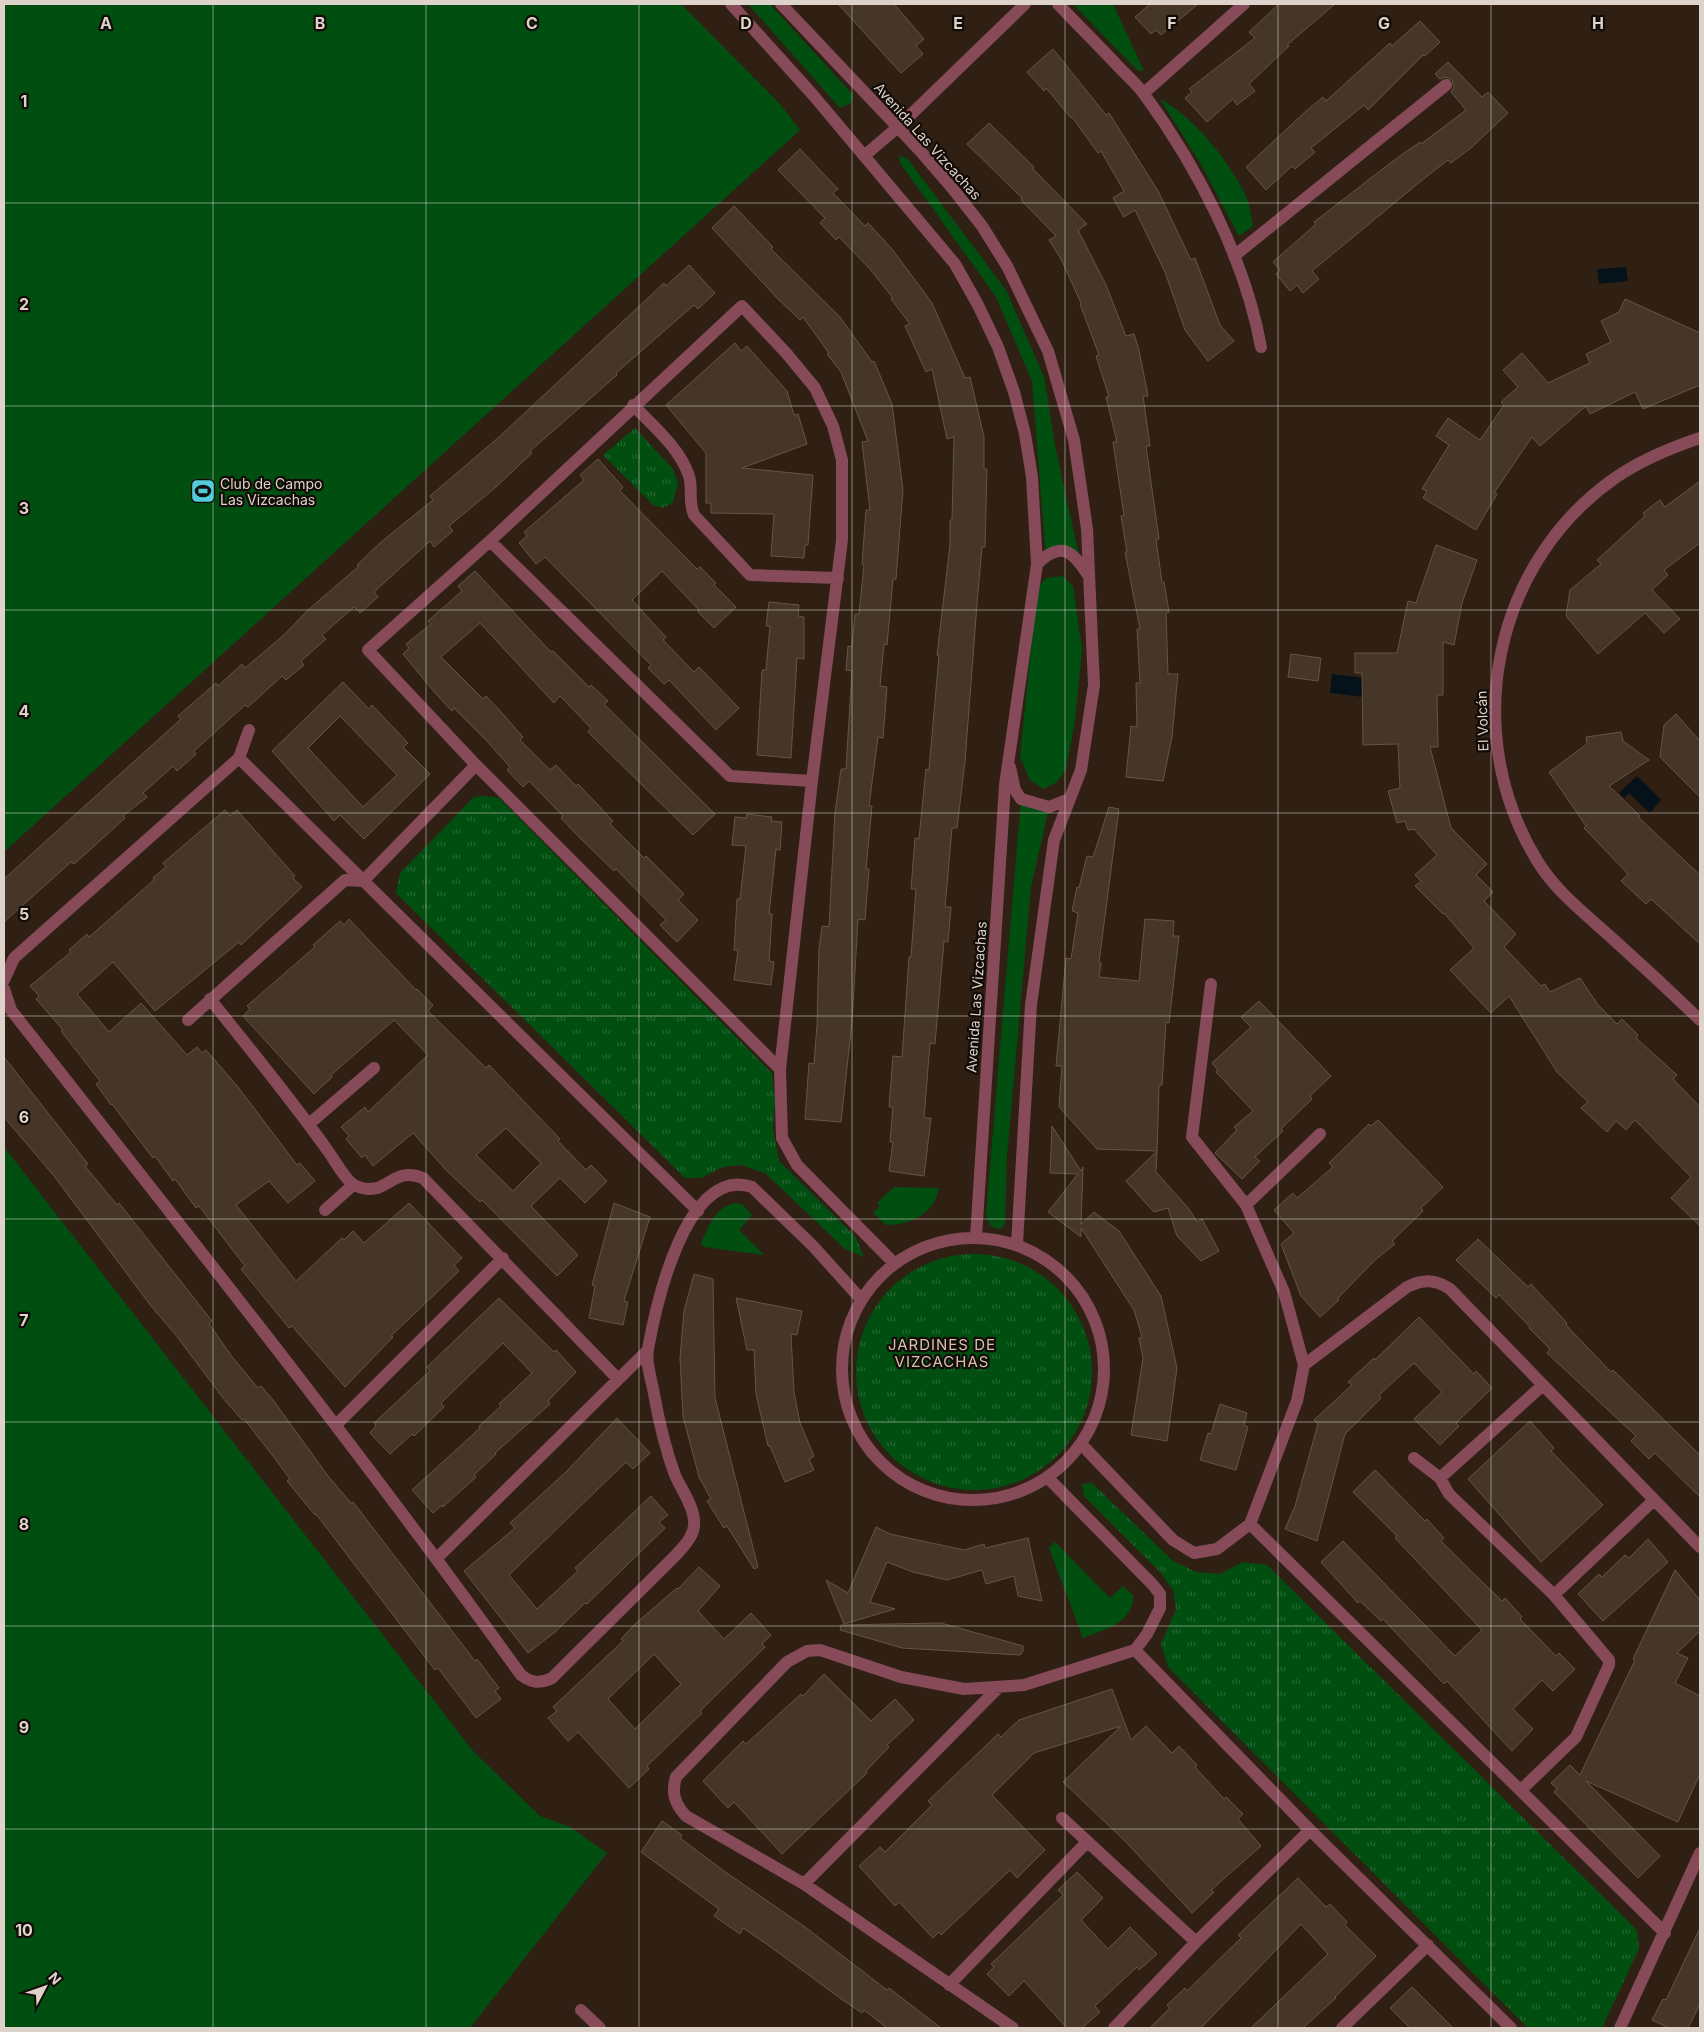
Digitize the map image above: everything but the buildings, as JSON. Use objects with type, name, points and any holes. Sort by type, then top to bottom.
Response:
[{"type":"street","name":"Avenida Las Vizcachas","points":[[731,4],[813,95],[955,264],[978,305],[998,347],[1014,392],[1025,434],[1034,494],[1037,564],[1005,785],[976,1237]]},
{"type":"street","name":"Avenida Las Vizcachas","points":[[781,4],[954,188],[982,226],[1007,266],[1048,351],[1063,396],[1080,475],[1087,529],[1094,685],[1081,770],[1054,840],[1031,1005],[1017,1244]]},
{"type":"street","points":[[864,156],[898,127],[1024,4]]},
{"type":"street","points":[[1058,4],[1144,93],[1200,185],[1243,276],[1256,319],[1261,347]]},
{"type":"street","points":[[1144,93],[1244,4]]},
{"type":"street","points":[[1234,256],[1446,85]]},
{"type":"street","points":[[780,1069],[476,765],[368,650],[490,541],[633,405],[742,306],[787,354],[814,388],[834,426],[842,460],[842,540],[812,781],[780,1069],[782,1138],[797,1165],[894,1263]]},
{"type":"street","points":[[633,405],[683,460],[690,479],[690,506],[694,514],[750,575],[838,578]]},
{"type":"street","name":"El Volcán","points":[[1700,438],[1644,460],[1615,478],[1588,498],[1549,541],[1527,576],[1513,606],[1498,662],[1494,704],[1495,737],[1500,770],[1509,802],[1522,833],[1538,862],[1558,889],[1700,1020]]},
{"type":"street","points":[[490,541],[730,776],[812,781]]},
{"type":"street","points":[[1037,564],[1048,552],[1062,551],[1076,555],[1088,575]]},
{"type":"street","points":[[4,980],[14,958],[239,758],[249,730]]},
{"type":"street","points":[[239,758],[698,1211]]},
{"type":"street","name":"Avenida Las Vizcachas","points":[[1009,760],[1015,790],[1021,799],[1049,808],[1069,800]]},
{"type":"street","points":[[188,1020],[345,880],[362,881],[476,765]]},
{"type":"street","points":[[1082,1445],[1173,1540],[1194,1553],[1217,1549],[1250,1524],[1296,1401],[1304,1365],[1284,1292],[1246,1205],[1192,1137],[1211,984]]},
{"type":"street","points":[[4,989],[11,1010],[337,1424],[438,1558],[521,1675],[530,1682],[541,1683],[552,1678],[675,1556],[687,1543],[694,1529],[692,1511],[668,1456],[659,1421],[647,1351],[661,1291],[679,1237],[709,1197],[718,1190],[739,1184],[752,1187],[813,1246],[860,1297]]},
{"type":"street","points":[[210,999],[309,1124],[353,1185],[365,1190],[377,1190],[404,1174],[423,1178],[503,1258],[618,1379]]},
{"type":"street","points":[[309,1124],[374,1068]]},
{"type":"street","points":[[1246,1205],[1320,1134]]},
{"type":"street","points":[[325,1210],[353,1185]]},
{"type":"street","points":[[976,1237],[1017,1244],[1053,1263],[1081,1292],[1099,1329],[1106,1368],[1100,1408],[1082,1445],[1049,1478],[1006,1498],[960,1501],[916,1488],[878,1461],[852,1422],[841,1377],[846,1330],[851,1314],[860,1297],[894,1263],[936,1242],[976,1237]]},
{"type":"street","points":[[337,1424],[503,1258]]},
{"type":"street","points":[[1304,1365],[1407,1287],[1419,1281],[1441,1283],[1450,1289],[1700,1547]]},
{"type":"street","points":[[438,1558],[647,1351]]},
{"type":"street","points":[[1440,1478],[1543,1385]]},
{"type":"street","points":[[1414,1458],[1440,1478],[1449,1494],[1554,1595],[1608,1657],[1609,1665],[1576,1737],[1521,1790]]},
{"type":"street","points":[[1014,2028],[804,1884],[686,1816],[678,1806],[674,1796],[676,1777],[787,1662],[807,1651],[820,1650],[901,1677],[964,1689],[1024,1685],[1134,1650],[1155,1621],[1160,1608],[1160,1594],[1154,1585],[1049,1478]]},
{"type":"street","points":[[1554,1595],[1654,1500]]},
{"type":"street","points":[[1250,1524],[1665,1933]]},
{"type":"street","points":[[1134,1650],[1310,1830],[1511,2028]]},
{"type":"street","points":[[804,1884],[999,1687]]},
{"type":"street","points":[[1062,1818],[1196,1942]]},
{"type":"street","points":[[1114,2028],[1196,1942],[1310,1830]]},
{"type":"street","points":[[949,1985],[1087,1842]]},
{"type":"street","points":[[1620,2028],[1700,1853]]},
{"type":"street","points":[[1342,2028],[1428,1945]]},
{"type":"street","points":[[581,2010],[600,2028]]},
{"type":"green space","name":"Club de Campo Las Vizcachas","points":[[4,4],[681,4],[780,104],[800,130],[4,852]]},
{"type":"green space","points":[[748,4],[770,4],[853,95],[851,103],[840,108]]},
{"type":"green space","points":[[1073,4],[1113,4],[1144,71],[1137,70]]},
{"type":"green space","points":[[1160,99],[1173,107],[1197,128],[1220,155],[1239,183],[1247,199],[1253,226],[1239,236],[1202,166]]},
{"type":"green space","points":[[899,156],[907,158],[1006,290],[1044,377],[1056,450],[1079,556],[1062,551],[1046,559],[1032,381],[996,297],[900,163]]},
{"type":"green space","points":[[635,428],[673,469],[678,483],[673,502],[663,508],[653,505],[603,455]]},
{"type":"green space","points":[[1063,576],[1073,586],[1082,649],[1075,721],[1066,769],[1057,782],[1043,789],[1030,780],[1020,757],[1037,589],[1046,578]]},
{"type":"green space","points":[[474,797],[499,798],[772,1073],[775,1102],[773,1128],[779,1161],[855,1236],[864,1257],[845,1249],[765,1173],[741,1165],[723,1167],[701,1178],[685,1178],[396,893],[400,873]]},
{"type":"green space","points":[[1021,799],[1049,808],[1031,887],[1007,1156],[1005,1224],[1000,1229],[990,1224],[986,1214]]},
{"type":"green space","points":[[4,1147],[473,1751],[540,1816],[570,1827],[607,1853],[470,2028],[4,2028]]},
{"type":"green space","points":[[894,1187],[939,1188],[937,1197],[932,1205],[920,1216],[904,1223],[886,1225],[873,1213],[880,1206],[877,1203]]},
{"type":"green space","points":[[736,1203],[743,1205],[752,1215],[739,1230],[764,1255],[704,1247],[701,1243],[710,1223],[718,1212]]},
{"type":"green space","points":[[962,1254],[986,1254],[1008,1259],[1030,1268],[1058,1288],[1072,1306],[1083,1327],[1090,1349],[1092,1372],[1090,1395],[1083,1417],[1072,1438],[1058,1456],[1030,1476],[1008,1485],[986,1490],[962,1490],[940,1485],[918,1476],[890,1456],[870,1428],[861,1406],[856,1384],[856,1360],[861,1338],[870,1316],[890,1288],[918,1268],[940,1259]]},
{"type":"green space","points":[[1092,1483],[1173,1561],[1196,1572],[1220,1574],[1243,1562],[1267,1565],[1637,1930],[1639,1949],[1602,2028],[1528,2028],[1168,1667],[1161,1644],[1176,1609],[1173,1590],[1160,1572],[1084,1496],[1082,1484]]},
{"type":"green space","points":[[1055,1542],[1110,1598],[1123,1586],[1133,1595],[1129,1612],[1117,1624],[1083,1638],[1049,1548]]},
{"type":"shaded area","points":[[1626,267],[1628,281],[1599,284],[1597,269]]},
{"type":"shaded area","points":[[1332,674],[1365,678],[1363,697],[1330,693]]},
{"type":"shaded area","points":[[1637,776],[1661,800],[1650,813],[1629,793],[1624,798],[1619,793]]},
{"type":"place","name":"Club de Campo Las Vizcachas","points":[[203,491]]},
{"type":"district","name":"JARDINES DE VIZCACHAS","points":[[942,1352]]}]
